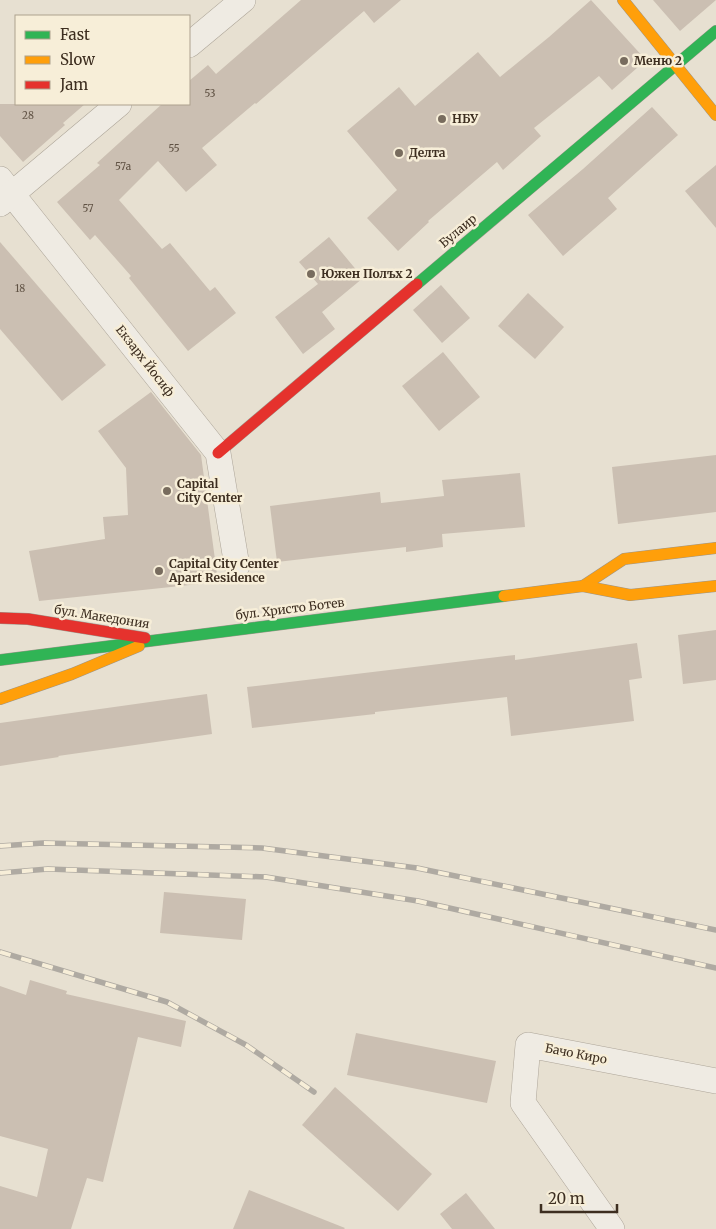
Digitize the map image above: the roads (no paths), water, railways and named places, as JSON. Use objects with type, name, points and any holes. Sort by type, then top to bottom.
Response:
[{"type":"street","points":[[190,44],[243,0]]},
{"type":"street","points":[[622,0],[676,64],[716,116]]},
{"type":"street","name":"Булаир","points":[[218,453],[716,30]]},
{"type":"street","points":[[4,192],[118,105]]},
{"type":"street","name":"Екзарх Йосиф","points":[[4,192],[218,453],[237,566]]},
{"type":"street","name":"бул. Христо Ботев","points":[[583,586],[624,559],[716,548]]},
{"type":"street","name":"бул. Христо Ботев","points":[[0,660],[583,586],[630,596],[716,586]]},
{"type":"street","name":"бул. Македония","points":[[0,618],[28,619],[154,640]]},
{"type":"street","name":"бул. Македония","points":[[0,700],[72,674],[154,640]]},
{"type":"street","name":"Бачо Киро","points":[[612,1229],[523,1103],[528,1045],[716,1081]]},
{"type":"railway","points":[[0,846],[43,843],[262,848],[417,868],[716,930]]},
{"type":"railway","points":[[0,873],[48,869],[266,877],[418,901],[716,968]]},
{"type":"railway","points":[[0,952],[167,1002],[246,1045],[314,1092]]},
{"type":"place","name":"Меню 2","points":[[624,61]]},
{"type":"place","name":"НБУ","points":[[442,119]]},
{"type":"place","name":"Делта","points":[[399,153]]},
{"type":"place","name":"Южен Полъх 2","points":[[311,274]]},
{"type":"place","name":"Capital City Center","points":[[167,491]]},
{"type":"place","name":"Capital City Center Apart Residence","points":[[159,571]]}]
